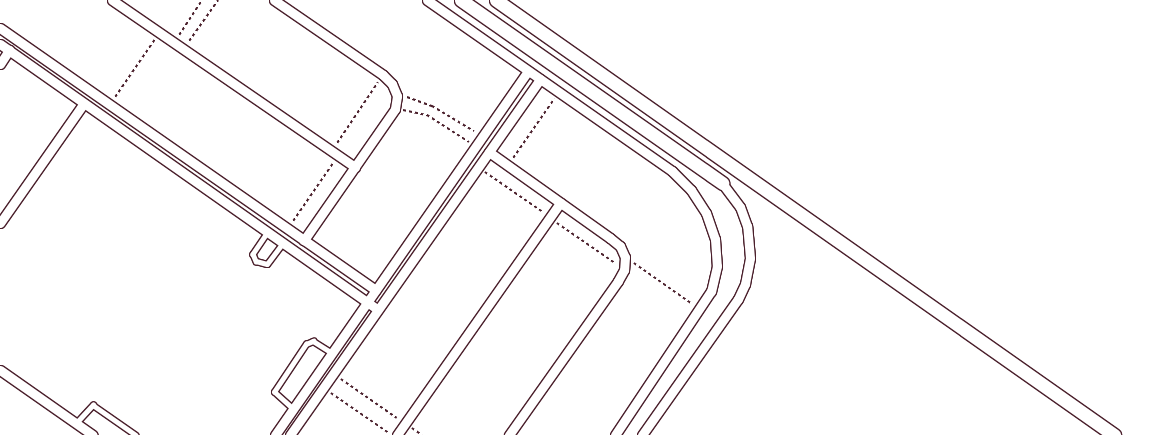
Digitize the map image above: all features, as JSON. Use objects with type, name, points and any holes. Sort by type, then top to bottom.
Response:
[{"type":"street","points":[[112,0],[355,167]]},
{"type":"street","points":[[274,0],[383,75],[392,84],[397,96],[395,109],[304,240]]},
{"type":"street","points":[[427,0],[672,171],[691,190],[706,213],[715,239],[717,266],[711,292],[701,310],[615,435]]},
{"type":"street","points":[[461,0],[722,183],[740,207],[747,226],[750,258],[745,284],[738,299],[642,435]]},
{"type":"street","points":[[496,0],[1114,435]]},
{"type":"street","points":[[0,28],[376,290]]},
{"type":"street","points":[[0,44],[377,309]]},
{"type":"street","points":[[0,64],[10,50]]},
{"type":"street","points":[[275,435],[528,71]]},
{"type":"street","points":[[290,435],[377,309],[540,79]]},
{"type":"street","points":[[0,223],[84,103]]},
{"type":"street","points":[[488,152],[620,246],[625,257],[624,270],[618,281],[509,435]]},
{"type":"street","points":[[397,435],[560,203]]},
{"type":"street","points":[[0,370],[93,435]]},
{"type":"lane","points":[[268,232],[253,254],[256,261],[267,264],[284,243]]},
{"type":"lane","points":[[293,409],[274,392],[306,344],[313,341],[332,353]]},
{"type":"lane","points":[[76,423],[93,405],[136,435]]},
{"type":"path","points":[[173,42],[202,0]]},
{"type":"path","points":[[184,49],[218,0]]},
{"type":"path","points":[[110,105],[159,33]]},
{"type":"path","points":[[288,229],[383,75]]},
{"type":"path","points":[[508,166],[559,92]]},
{"type":"path","points":[[397,96],[432,106],[483,136]]},
{"type":"path","points":[[395,109],[427,115],[476,146]]},
{"type":"path","points":[[625,257],[701,310]]},
{"type":"path","points":[[333,373],[422,435]]},
{"type":"path","points":[[323,387],[392,435]]}]
